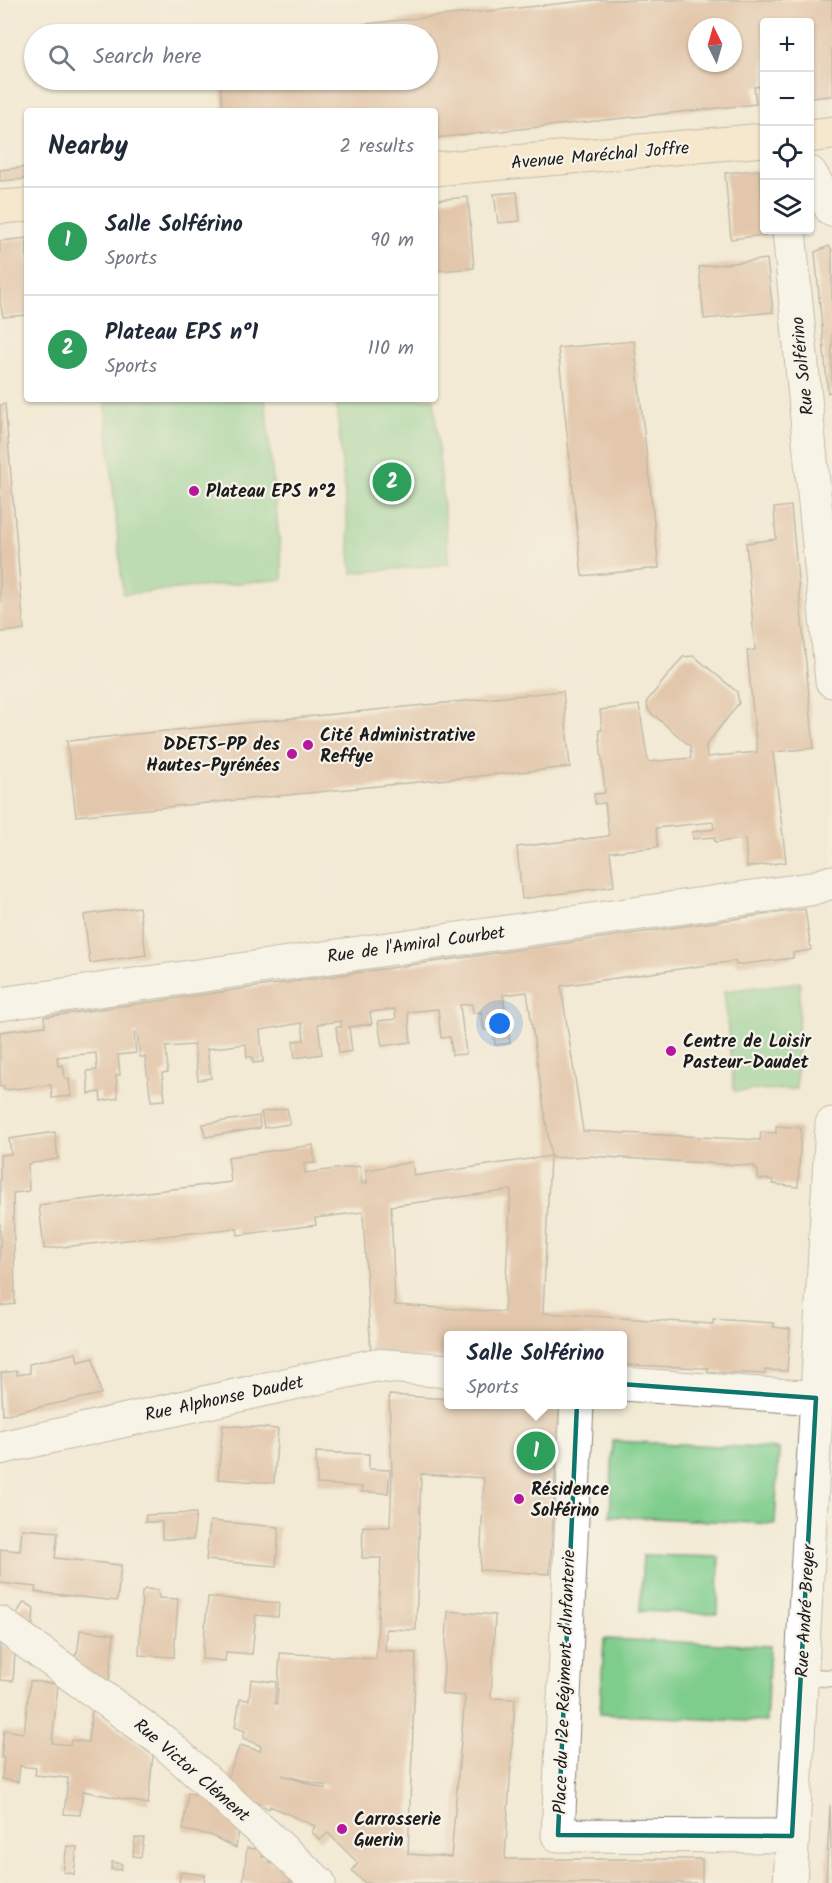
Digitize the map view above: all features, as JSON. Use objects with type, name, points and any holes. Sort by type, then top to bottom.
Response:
[{"type":"main road","points":[[814,135],[832,133]]},
{"type":"main road","name":"Avenue Maréchal Joffre","points":[[438,169],[760,140]]},
{"type":"main road","points":[[0,207],[24,205]]},
{"type":"street","points":[[814,180],[832,210]]},
{"type":"street","name":"Rue Solférino","points":[[789,234],[832,681]]},
{"type":"street","name":"Rue de l'Amiral Courbet","points":[[0,1004],[799,890],[832,882]]},
{"type":"street","name":"Rue André Breyer","points":[[790,1883],[792,1836],[817,1678],[816,1398],[826,1310],[832,1124]]},
{"type":"street","name":"Rue Alphonse Daudet","points":[[0,1448],[375,1365],[444,1371]]},
{"type":"street","points":[[627,1384],[816,1398]]},
{"type":"street","name":"Place du 12e Régiment d'Infanterie","points":[[577,1409],[558,1835],[792,1836]]},
{"type":"street","name":"Rue Victor Clément","points":[[0,1623],[164,1742],[319,1883]]},
{"type":"highlighted area","points":[[578,1381],[816,1398],[792,1836],[558,1835]]},
{"type":"green space","name":"Plateau EPS n°2","points":[[105,402],[265,402],[283,579],[123,594]]},
{"type":"green space","points":[[336,402],[434,402],[449,564],[352,573]]},
{"type":"green space","points":[[800,982],[796,1089],[734,1091],[724,991]]},
{"type":"green space","points":[[613,1441],[779,1449],[775,1524],[610,1516]]},
{"type":"green space","points":[[643,1555],[719,1557],[718,1614],[640,1611]]},
{"type":"green space","points":[[604,1639],[770,1646],[766,1722],[600,1714]]},
{"type":"building","points":[[594,0],[832,0],[832,96],[814,98],[814,18],[760,18],[760,86],[754,87],[756,104],[438,138],[438,108],[223,108],[221,90],[438,90],[438,24],[364,24]]},
{"type":"building","points":[[24,167],[24,179],[0,181],[0,170]]},
{"type":"building","points":[[759,170],[760,234],[765,235],[731,239],[725,173]]},
{"type":"building","points":[[517,192],[520,221],[498,223],[494,194]]},
{"type":"building","points":[[468,197],[474,268],[438,271],[438,200]]},
{"type":"building","points":[[24,238],[24,315],[3,317],[0,302],[0,241]]},
{"type":"building","points":[[829,246],[832,250],[832,391],[828,393],[815,252]]},
{"type":"building","points":[[767,259],[773,312],[704,319],[699,267]]},
{"type":"building","points":[[634,341],[659,568],[582,576],[558,348]]},
{"type":"building","points":[[5,404],[24,630],[0,632],[0,405]]},
{"type":"building","points":[[791,506],[814,748],[773,752],[786,862],[747,867],[745,839],[715,842],[714,837],[693,839],[692,832],[714,829],[713,822],[656,828],[658,847],[610,852],[614,886],[522,899],[517,847],[609,836],[605,803],[595,804],[594,794],[605,793],[599,730],[602,730],[600,710],[639,705],[648,762],[691,758],[690,746],[648,710],[647,701],[683,657],[694,656],[737,692],[739,703],[706,745],[707,757],[757,752],[747,651],[755,650],[746,543],[776,539],[774,508]]},
{"type":"building","points":[[563,691],[570,767],[76,816],[67,741]]},
{"type":"building","points":[[139,907],[146,955],[90,963],[84,915]]},
{"type":"building","points":[[805,909],[811,950],[793,953],[793,958],[736,965],[735,961],[561,986],[583,1131],[760,1140],[761,1132],[776,1133],[776,1126],[801,1128],[798,1187],[773,1184],[774,1180],[758,1179],[758,1170],[755,1166],[589,1156],[553,1158],[527,992],[503,995],[510,1043],[495,1045],[493,1029],[484,1030],[481,1012],[473,1013],[472,1004],[460,1005],[466,1054],[452,1055],[450,1037],[441,1038],[438,1009],[408,1012],[411,1042],[382,1046],[378,1021],[396,1019],[395,1009],[370,1012],[372,1024],[349,1027],[352,1051],[339,1053],[336,1027],[341,1027],[341,1021],[318,1024],[322,1054],[295,1058],[293,1041],[304,1040],[302,1023],[260,1030],[263,1062],[253,1063],[252,1057],[247,1057],[246,1044],[207,1049],[211,1078],[198,1080],[194,1045],[166,1047],[168,1072],[162,1073],[165,1100],[151,1101],[145,1057],[140,1057],[137,1033],[134,1033],[136,1053],[118,1055],[120,1075],[116,1075],[118,1098],[101,1101],[100,1092],[89,1094],[87,1071],[97,1070],[96,1053],[57,1057],[58,1066],[63,1065],[65,1079],[69,1079],[71,1096],[52,1098],[51,1085],[4,1090],[4,1086],[0,1087],[0,1032],[45,1026],[44,1017]]},
{"type":"building","points":[[287,1108],[290,1124],[264,1128],[261,1112]]},
{"type":"building","points":[[259,1116],[260,1128],[205,1137],[203,1124]]},
{"type":"building","points":[[55,1132],[58,1159],[28,1164],[29,1191],[13,1193],[15,1304],[0,1306],[0,1155],[11,1154],[9,1139]]},
{"type":"building","points":[[313,1145],[315,1163],[304,1164],[305,1173],[360,1166],[362,1184],[367,1183],[366,1170],[412,1162],[414,1176],[550,1156],[543,1313],[713,1324],[713,1319],[773,1323],[773,1327],[790,1329],[787,1371],[765,1370],[765,1374],[708,1372],[708,1368],[627,1365],[627,1331],[444,1331],[444,1358],[371,1356],[363,1212],[315,1218],[316,1225],[238,1235],[237,1228],[44,1249],[39,1205],[231,1182],[228,1157]],"holes":[[[511,1190],[504,1312],[395,1305],[391,1206]]]},
{"type":"building","points":[[76,1353],[78,1362],[93,1358],[101,1394],[3,1415],[1,1373],[17,1371],[17,1375],[30,1373],[29,1364]]},
{"type":"building","points":[[389,1395],[444,1399],[444,1409],[559,1409],[550,1574],[480,1570],[484,1478],[421,1474],[416,1630],[386,1629],[385,1651],[416,1653],[408,1854],[451,1857],[465,1696],[442,1694],[448,1611],[495,1615],[491,1698],[515,1699],[505,1859],[702,1859],[702,1883],[365,1883],[352,1871],[358,1863],[328,1833],[320,1840],[312,1832],[315,1826],[270,1806],[269,1809],[245,1796],[227,1780],[240,1745],[260,1751],[261,1746],[243,1738],[245,1731],[235,1727],[240,1699],[249,1700],[251,1679],[276,1682],[275,1703],[277,1704],[280,1653],[376,1659],[381,1558],[362,1558],[363,1526],[390,1527],[392,1473]],"holes":[[[282,1775],[326,1786],[325,1789]]]},
{"type":"building","points":[[223,1425],[278,1429],[274,1483],[218,1479]]},
{"type":"building","points":[[316,1452],[369,1454],[369,1469],[390,1470],[388,1493],[362,1492],[362,1487],[317,1484]]},
{"type":"building","points":[[196,1513],[193,1540],[162,1539],[162,1522],[145,1522],[146,1515]]},
{"type":"building","points":[[210,1521],[279,1527],[276,1566],[206,1560]]},
{"type":"building","points":[[22,1529],[58,1532],[55,1558],[121,1565],[117,1601],[35,1592],[36,1587],[0,1583],[0,1549],[20,1551]]},
{"type":"building","points":[[145,1589],[158,1590],[159,1598],[178,1599],[174,1657],[139,1655],[142,1592]]},
{"type":"building","points":[[208,1597],[279,1603],[278,1617],[256,1615],[252,1654],[226,1652],[225,1661],[202,1659]]},
{"type":"building","points":[[24,1602],[34,1608],[32,1631],[13,1619]]},
{"type":"building","points":[[80,1630],[114,1634],[108,1692],[71,1665],[78,1649]]},
{"type":"building","points":[[0,1643],[15,1654],[13,1681],[0,1680]]},
{"type":"building","points":[[30,1681],[58,1684],[52,1743],[70,1745],[71,1740],[88,1742],[92,1710],[153,1755],[148,1804],[83,1791],[80,1815],[64,1814],[68,1778],[35,1775],[36,1768],[20,1766],[18,1782],[2,1779],[4,1758],[1,1757],[4,1730],[24,1733]]},
{"type":"building","points":[[188,1793],[203,1796],[240,1821],[236,1848],[210,1835],[183,1830]]},
{"type":"building","points":[[830,1805],[832,1883],[826,1883],[829,1825]]},
{"type":"building","points":[[135,1838],[144,1838],[141,1857],[133,1856]]},
{"type":"building","points":[[67,1846],[77,1847],[74,1874],[63,1872]]},
{"type":"building","points":[[247,1848],[263,1850],[262,1857],[270,1857],[270,1863],[277,1863],[291,1877],[290,1883],[243,1883]]},
{"type":"building","points":[[112,1862],[122,1864],[121,1870],[111,1869]]},
{"type":"building","points":[[181,1872],[205,1875],[204,1883],[179,1883]]},
{"type":"place","name":"Plateau EPS n°1","points":[[392,482]]},
{"type":"place","name":"Plateau EPS n°2","points":[[194,491]]},
{"type":"place","name":"Cité Administrative Reffye","points":[[308,745]]},
{"type":"place","name":"DDETS-PP des Hautes-Pyrénées","points":[[292,754]]},
{"type":"place","name":"Centre de Loisir Pasteur-Daudet","points":[[671,1051]]},
{"type":"place","name":"Salle Solférino","points":[[536,1451]]},
{"type":"place","name":"Résidence Solférino","points":[[519,1499]]},
{"type":"place","name":"Carrosserie Guerin","points":[[342,1829]]}]
